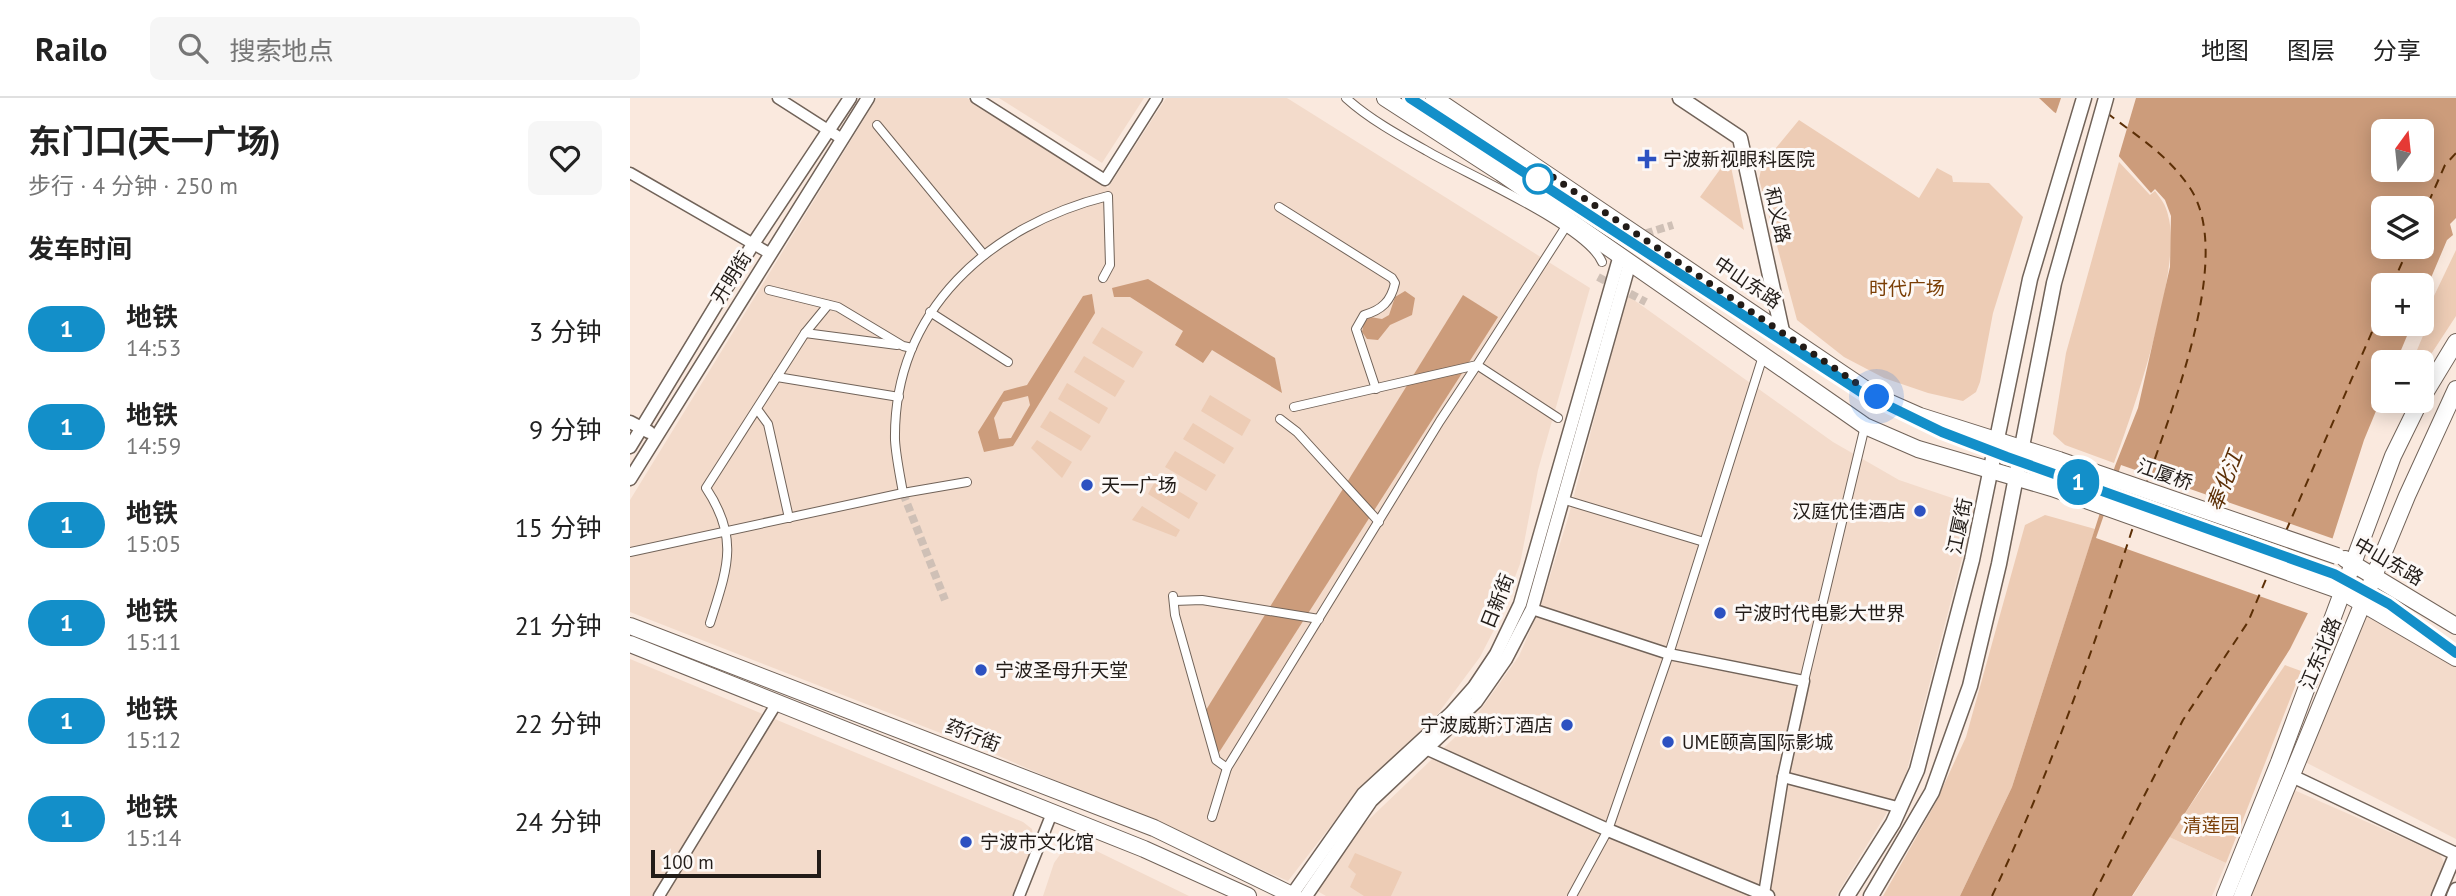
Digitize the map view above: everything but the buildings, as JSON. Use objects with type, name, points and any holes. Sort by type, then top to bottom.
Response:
[{"type":"main road","points":[[1385,98],[1625,258],[1865,426],[1918,449],[2052,488],[2334,588],[2364,603],[2456,659]]},
{"type":"main road","name":"中山东路","points":[[1434,98],[1877,397],[1920,416],[2059,460]]},
{"type":"main road","name":"和义路","points":[[1680,98],[1740,138],[1782,331]]},
{"type":"main road","name":"江厦街","points":[[1847,896],[1901,808],[1917,770],[1991,471],[2030,279],[2084,98]]},
{"type":"main road","points":[[1871,896],[1932,792],[1955,736],[1999,564],[2054,283],[2106,98]]},
{"type":"main road","name":"江东北路","points":[[2434,378],[2456,342]]},
{"type":"main road","name":"江东北路","points":[[2242,896],[2407,496],[2456,389]]},
{"type":"main road","name":"江东北路","points":[[2225,896],[2279,762],[2334,588],[2353,562],[2393,456],[2414,413]]},
{"type":"main road","name":"江厦桥","points":[[2059,460],[2337,556]]},
{"type":"main road","name":"中山东路","points":[[2337,556],[2376,575],[2456,626]]},
{"type":"main road","name":"药行街","points":[[630,626],[1154,828],[1296,896]]},
{"type":"main road","points":[[630,644],[1165,858],[1248,896]]},
{"type":"street","name":"开明街","points":[[630,447],[636,425],[850,98]]},
{"type":"street","name":"开明街","points":[[630,479],[868,98]]},
{"type":"street","points":[[976,98],[1105,180],[1157,98]]},
{"type":"street","points":[[1346,98],[1426,151],[1496,185],[1565,228],[1591,246],[1602,262]]},
{"type":"street","points":[[781,99],[842,139]]},
{"type":"street","points":[[877,125],[984,255]]},
{"type":"street","points":[[630,173],[769,253]]},
{"type":"street","points":[[903,493],[895,440],[899,397],[908,347],[930,312],[984,255],[1002,240],[1070,207],[1108,196],[1110,265],[1103,278]]},
{"type":"street","points":[[1279,207],[1392,278],[1395,283],[1386,304],[1378,311],[1364,315],[1356,329],[1376,389]]},
{"type":"street","points":[[1212,817],[1227,768],[1319,619],[1376,519],[1565,228]]},
{"type":"street","name":"日新街","points":[[1296,896],[1371,801],[1463,718],[1482,694],[1532,609],[1565,499],[1625,258]]},
{"type":"street","name":"日新街","points":[[1296,896],[1363,794],[1451,713],[1474,687],[1496,654],[1520,604],[1625,258]]},
{"type":"street","points":[[769,290],[838,307],[908,347]]},
{"type":"street","points":[[710,623],[726,575],[728,530],[706,488],[805,333],[828,304]]},
{"type":"street","points":[[930,312],[1008,362]]},
{"type":"street","points":[[805,333],[908,347]]},
{"type":"street","points":[[1573,896],[1608,830],[1669,654],[1763,356]]},
{"type":"street","points":[[1294,407],[1477,365],[1558,418]]},
{"type":"street","points":[[777,377],[899,397]]},
{"type":"street","points":[[757,409],[768,424],[789,518]]},
{"type":"street","points":[[1280,419],[1297,432],[1376,519]]},
{"type":"street","points":[[636,425],[655,436]]},
{"type":"street","points":[[1428,749],[1608,830],[1766,895],[1783,777],[1865,426]]},
{"type":"street","points":[[630,552],[903,493],[967,482]]},
{"type":"street","points":[[1565,499],[1704,542]]},
{"type":"street","points":[[1227,768],[1216,760],[1175,615],[1174,598],[1319,619]]},
{"type":"street","points":[[1532,609],[1669,654],[1804,681]]},
{"type":"street","points":[[659,896],[778,701]]},
{"type":"street","points":[[2292,776],[2456,853],[2438,896]]},
{"type":"street","points":[[1783,777],[1901,808]]},
{"type":"street","points":[[1019,896],[1052,813]]},
{"type":"street","points":[[2453,896],[2456,889]]},
{"type":"shaded area","name":"天一广场","points":[[877,98],[967,98],[1108,188],[1166,98],[1287,98],[1590,288],[1538,470],[1520,564],[1496,626],[1480,657],[1437,715],[1351,800],[1288,881],[992,753],[630,612],[630,500]]},
{"type":"shaded area","points":[[999,98],[1144,98],[1102,163]]},
{"type":"shaded area","points":[[1627,295],[1833,442],[1899,480],[1964,502],[1974,512],[1903,786],[1836,896],[1326,896],[1314,889],[1361,827],[1474,719],[1519,656],[1540,608],[1568,518]]},
{"type":"shaded area","points":[[2365,609],[2456,665],[2456,839],[2305,762]]},
{"type":"shaded area","points":[[630,659],[1023,822],[1032,829],[1034,843],[1013,896],[630,896]]},
{"type":"shaded area","points":[[2294,790],[2440,854],[2444,863],[2443,872],[2432,896],[2246,896]]},
{"type":"shaded area","points":[[2169,837],[2226,863],[2212,896],[2133,896]]},
{"type":"shaded area","points":[[1070,841],[1080,843],[1189,896],[1043,896],[1054,863]]},
{"type":"green space","name":"时代广场","points":[[1799,120],[1919,198],[1937,168],[1952,176],[1953,182],[1989,183],[2023,217],[1993,313],[1980,382],[1976,392],[1963,401],[1928,393],[1884,378],[1844,357],[1797,320],[1759,179],[1762,165]]},
{"type":"green space","points":[[1729,157],[1744,230],[1700,197]]},
{"type":"green space","points":[[2119,162],[2150,195],[2155,191],[2161,199],[2167,211],[2171,238],[2169,268],[2154,338],[2114,463],[2065,445],[2053,434],[2066,353]]},
{"type":"green space","points":[[2456,250],[2456,316],[2434,350],[2417,350],[2423,336],[2434,336],[2434,296]]},
{"type":"green space","points":[[1102,327],[1143,352],[1133,368],[1092,343]]},
{"type":"green space","points":[[1084,356],[1125,381],[1115,397],[1074,372]]},
{"type":"green space","points":[[1067,383],[1108,408],[1099,424],[1058,399]]},
{"type":"green space","points":[[1210,395],[1251,420],[1242,436],[1201,411]]},
{"type":"green space","points":[[1050,411],[1091,436],[1081,451],[1040,427]]},
{"type":"green space","points":[[1193,423],[1234,448],[1224,464],[1183,439]]},
{"type":"green space","points":[[1037,440],[1072,462],[1062,478],[1031,448]]},
{"type":"green space","points":[[1175,451],[1216,475],[1206,491],[1165,467]]},
{"type":"green space","points":[[1157,478],[1198,503],[1189,519],[1148,494]]},
{"type":"green space","points":[[1142,506],[1180,530],[1176,537],[1132,520]]},
{"type":"green space","points":[[2045,515],[2095,529],[2012,787],[1960,896],[1883,896],[1935,804],[1966,737],[2025,525]]},
{"type":"green space","name":"清莲园","points":[[2285,665],[2301,671],[2226,863],[2169,837]]},
{"type":"green space","points":[[1355,853],[1402,872],[1391,896],[1364,896],[1350,887],[1356,874],[1348,867]]},
{"type":"water","name":"奉化江","points":[[2039,98],[2456,98],[2456,218],[2450,224],[2453,235],[2447,240],[2433,273],[2371,273],[2371,336],[2407,336],[2401,350],[2371,350],[2371,413],[2375,413],[2310,609],[2290,649],[2132,896],[1960,896],[2012,787],[2115,466],[2138,408],[2170,267],[2171,216],[2165,200],[2155,189],[2151,193],[2109,145],[2054,112]]},
{"type":"water","points":[[1148,279],[1275,358],[1282,393],[1212,350],[1203,363],[1175,345],[1183,331],[1130,297],[1114,297],[1112,288]]},
{"type":"water","points":[[1405,291],[1415,298],[1412,315],[1390,325],[1378,340],[1367,339],[1362,332],[1364,322],[1370,317],[1382,319],[1389,315],[1395,297]]},
{"type":"water","points":[[1092,294],[1095,313],[1013,446],[984,452],[978,432],[1004,391],[1027,385],[1083,296]],"holes":[[[1028,396],[1030,405],[1011,438],[999,439],[994,418],[1003,402]]]},
{"type":"water","points":[[1463,295],[1498,317],[1218,754],[1206,710]]},
{"type":"pier","points":[[2061,98],[2136,98],[2118,159],[2107,148],[2055,116]]},
{"type":"pier","points":[[2121,465],[2334,539],[2310,614],[2096,538]]},
{"type":"ferry route","points":[[2107,113],[2152,147],[2190,188],[2202,217],[2206,252],[2194,333],[2183,375],[2147,482]]},
{"type":"ferry route","points":[[2431,196],[2445,165],[2456,153]]},
{"type":"ferry route","points":[[2397,273],[2404,259]]},
{"type":"ferry route","points":[[2286,531],[2371,334]]},
{"type":"ferry route","points":[[2138,512],[2142,497]]},
{"type":"ferry route","points":[[1992,896],[2069,712],[2134,524]]},
{"type":"ferry route","points":[[2274,560],[2282,543]]},
{"type":"ferry route","points":[[2093,896],[2183,720],[2248,622],[2269,572]]},
{"type":"tunnel","points":[[1626,260],[1634,237],[1673,225]]},
{"type":"tunnel","points":[[1598,277],[1646,302]]},
{"type":"tunnel","points":[[903,493],[945,600]]},
{"type":"metro line","name":"1","points":[[1410,98],[1864,394],[1942,432],[2007,457],[2334,574],[2389,604],[2456,653]]},
{"type":"place","name":"宁波新视眼科医院","points":[[1647,159]]},
{"type":"place","name":"天一广场","points":[[1087,485]]},
{"type":"place","name":"汉庭优佳酒店","points":[[1920,511]]},
{"type":"place","name":"宁波时代电影大世界","points":[[1720,613]]},
{"type":"place","name":"宁波圣母升天堂","points":[[981,670]]},
{"type":"place","name":"宁波威斯汀酒店","points":[[1567,725]]},
{"type":"place","name":"UME颐高国际影城","points":[[1668,742]]},
{"type":"place","name":"宁波市文化馆","points":[[966,842]]},
{"type":"route","points":[[1538,179],[1541,169],[1877,397]]}]
